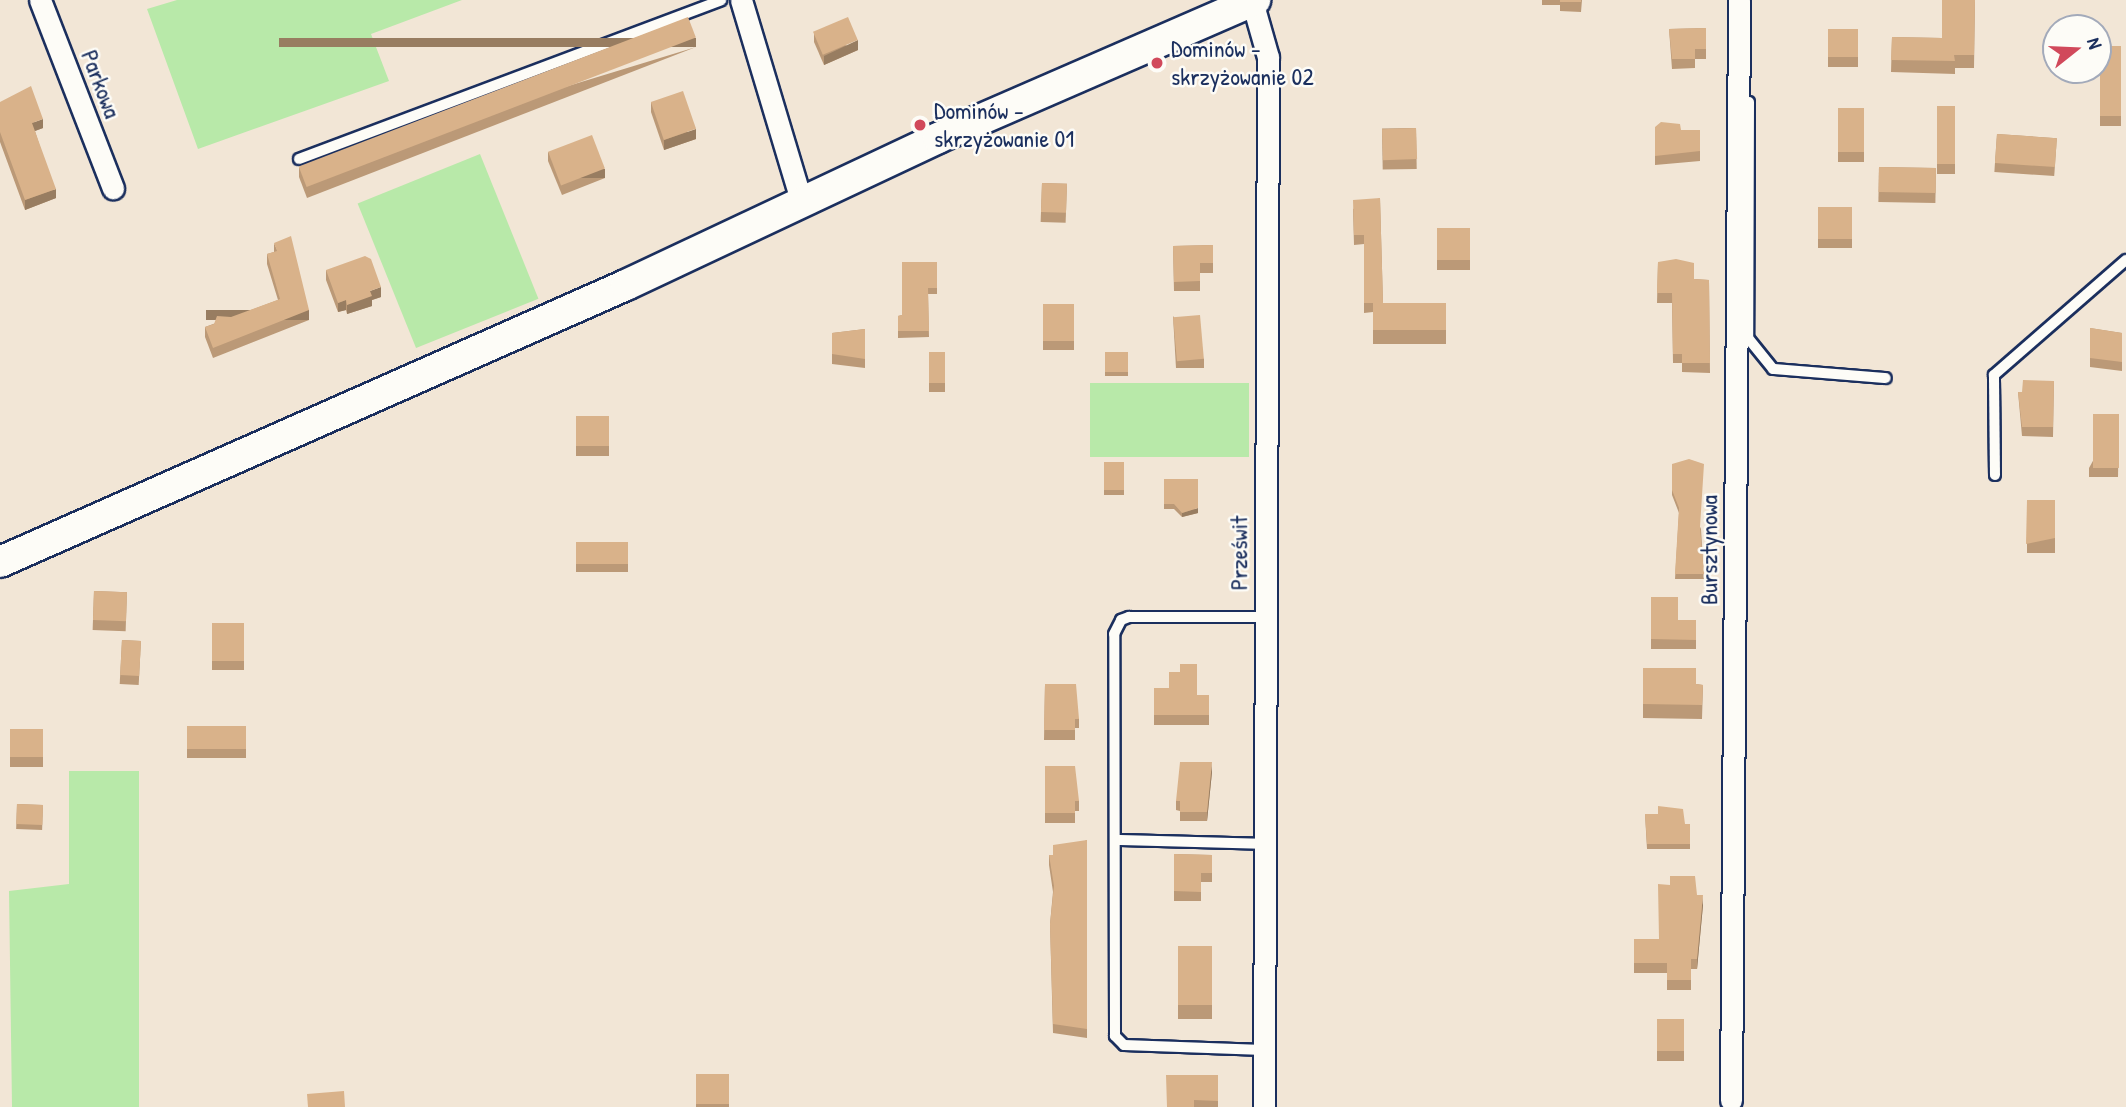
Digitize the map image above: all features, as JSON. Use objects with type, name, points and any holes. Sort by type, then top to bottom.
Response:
[{"type":"street","name":"Parkowa","points":[[40,0],[113,188]]},
{"type":"street","points":[[741,0],[802,203]]},
{"type":"street","name":"Bursztynowa","points":[[1731,1100],[1739,0]]},
{"type":"street","points":[[0,562],[802,203],[938,138],[1254,1]]},
{"type":"street","name":"Prześwit","points":[[1254,1],[1268,57],[1264,1107]]},
{"type":"lane","points":[[299,159],[721,0]]},
{"type":"lane","points":[[1747,0],[1748,338],[1773,369],[1886,378]]},
{"type":"lane","points":[[1995,475],[1994,375],[2126,260]]},
{"type":"lane","points":[[1264,1050],[1119,1042],[1116,626],[1129,617],[1265,617]]},
{"type":"lane","points":[[1116,840],[1265,844]]},
{"type":"green space","points":[[177,0],[462,0],[371,34],[389,81],[198,149],[147,9]]},
{"type":"green space","points":[[480,154],[538,299],[416,348],[358,203]]},
{"type":"green space","points":[[1090,383],[1249,383],[1249,457],[1090,457]]},
{"type":"green space","points":[[69,771],[139,771],[139,1107],[12,1107],[9,891],[69,884]]},
{"type":"building","points":[[1581,0],[1581,2],[1560,2]]},
{"type":"building","points":[[1942,0],[1975,0],[1974,55],[1954,55],[1955,61],[1891,60],[1892,37],[1942,38]]},
{"type":"building","points":[[688,17],[696,38],[307,187],[299,166]]},
{"type":"building","points":[[848,17],[858,40],[823,55],[813,32]]},
{"type":"building","points":[[1706,28],[1706,49],[1695,49],[1695,59],[1672,59],[1669,29]]},
{"type":"building","points":[[1828,29],[1858,29],[1858,57],[1828,57]]},
{"type":"building","points":[[2112,46],[2121,46],[2121,116],[2100,116],[2100,84],[2112,84]]},
{"type":"building","points":[[31,86],[43,119],[32,123],[56,189],[25,200],[0,132],[0,102]]},
{"type":"building","points":[[683,91],[696,129],[664,140],[651,102]]},
{"type":"building","points":[[1937,106],[1955,106],[1955,164],[1937,164]]},
{"type":"building","points":[[1838,108],[1864,108],[1864,152],[1838,152]]},
{"type":"building","points":[[1661,122],[1680,124],[1681,130],[1700,130],[1700,151],[1655,156],[1655,127]]},
{"type":"building","points":[[1416,128],[1417,159],[1383,160],[1382,129]]},
{"type":"building","points":[[1997,134],[2057,138],[2055,167],[1995,163]]},
{"type":"building","points":[[592,135],[605,169],[561,185],[548,152]]},
{"type":"building","points":[[1879,167],[1936,168],[1936,193],[1879,192]]},
{"type":"building","points":[[1042,183],[1067,184],[1066,213],[1041,212]]},
{"type":"building","points":[[1380,198],[1383,303],[1364,303],[1364,235],[1354,235],[1353,200]]},
{"type":"building","points":[[1818,207],[1852,207],[1852,239],[1818,239]]},
{"type":"building","points":[[1437,228],[1470,228],[1470,260],[1437,260]]},
{"type":"building","points":[[291,236],[309,310],[213,348],[205,327],[214,324],[217,316],[231,317],[280,299],[267,254],[277,251],[274,243]]},
{"type":"building","points":[[1213,245],[1213,263],[1200,263],[1200,281],[1174,282],[1173,246]]},
{"type":"building","points":[[365,256],[371,259],[381,287],[370,291],[372,296],[347,305],[346,300],[338,303],[326,270]]},
{"type":"building","points":[[1676,259],[1694,263],[1694,279],[1709,280],[1710,363],[1682,363],[1682,354],[1673,354],[1672,293],[1657,293],[1658,262]]},
{"type":"building","points":[[902,262],[937,262],[937,288],[928,288],[929,331],[898,331],[898,316],[902,315]]},
{"type":"building","points":[[1373,303],[1446,303],[1446,330],[1373,330]]},
{"type":"building","points":[[1043,304],[1074,304],[1074,341],[1043,341]]},
{"type":"building","points":[[1200,315],[1204,359],[1177,361],[1173,317]]},
{"type":"building","points":[[2090,328],[2122,333],[2122,362],[2090,358]]},
{"type":"building","points":[[865,329],[865,359],[832,354],[832,333]]},
{"type":"building","points":[[929,352],[945,352],[945,383],[929,383]]},
{"type":"building","points":[[1105,352],[1128,352],[1128,372],[1105,372]]},
{"type":"building","points":[[2023,380],[2054,381],[2053,427],[2022,427],[2018,392],[2022,392]]},
{"type":"building","points":[[2093,414],[2119,414],[2119,468],[2093,468]]},
{"type":"building","points":[[576,416],[609,416],[609,446],[576,446]]},
{"type":"building","points":[[1689,459],[1704,464],[1700,527],[1704,574],[1675,574],[1679,508],[1672,490],[1672,464]]},
{"type":"building","points":[[1104,462],[1124,462],[1124,490],[1104,490]]},
{"type":"building","points":[[1164,479],[1198,479],[1198,508],[1182,513],[1174,504],[1164,504]]},
{"type":"building","points":[[2027,500],[2055,500],[2055,538],[2026,544]]},
{"type":"building","points":[[576,542],[628,542],[628,564],[576,564]]},
{"type":"building","points":[[94,591],[127,592],[126,621],[93,620]]},
{"type":"building","points":[[1651,597],[1678,597],[1678,620],[1696,620],[1696,640],[1651,639]]},
{"type":"building","points":[[212,623],[244,623],[244,661],[212,661]]},
{"type":"building","points":[[122,640],[141,641],[139,676],[120,675]]},
{"type":"building","points":[[1180,664],[1197,664],[1197,695],[1209,695],[1209,715],[1154,715],[1154,688],[1169,688],[1169,672],[1180,672]]},
{"type":"building","points":[[1643,668],[1696,668],[1696,684],[1703,685],[1702,705],[1643,704]]},
{"type":"building","points":[[1045,684],[1076,684],[1079,719],[1075,719],[1075,730],[1044,730]]},
{"type":"building","points":[[187,726],[246,726],[246,749],[187,749]]},
{"type":"building","points":[[10,729],[43,729],[43,757],[10,757]]},
{"type":"building","points":[[1180,762],[1212,762],[1207,812],[1180,812],[1180,801],[1176,801]]},
{"type":"building","points":[[1045,766],[1075,766],[1079,801],[1075,801],[1075,813],[1045,813]]},
{"type":"building","points":[[17,804],[43,805],[42,825],[16,824]]},
{"type":"building","points":[[1658,806],[1683,809],[1685,824],[1690,824],[1690,844],[1647,844],[1645,814],[1658,814]]},
{"type":"building","points":[[1087,840],[1087,1029],[1053,1024],[1050,924],[1054,886],[1049,855],[1053,855],[1053,845]]},
{"type":"building","points":[[1174,854],[1212,855],[1212,873],[1201,873],[1201,892],[1174,891]]},
{"type":"building","points":[[1670,876],[1695,876],[1697,895],[1703,895],[1697,959],[1691,959],[1691,980],[1667,980],[1667,963],[1634,963],[1634,939],[1659,939],[1658,884],[1670,885]]},
{"type":"building","points":[[1178,946],[1212,946],[1212,1005],[1178,1005]]},
{"type":"building","points":[[1657,1019],[1684,1019],[1684,1051],[1657,1051]]},
{"type":"building","points":[[696,1074],[729,1074],[729,1104],[696,1104]]},
{"type":"building","points":[[1166,1075],[1218,1075],[1218,1101],[1194,1100],[1194,1107],[1167,1107]]},
{"type":"building","points":[[344,1091],[345,1107],[308,1107],[307,1094]]},
{"type":"place","name":"Dominów - skrzyżowanie 02","points":[[1157,63]]},
{"type":"place","name":"Dominów - skrzyżowanie 01","points":[[920,125]]}]
